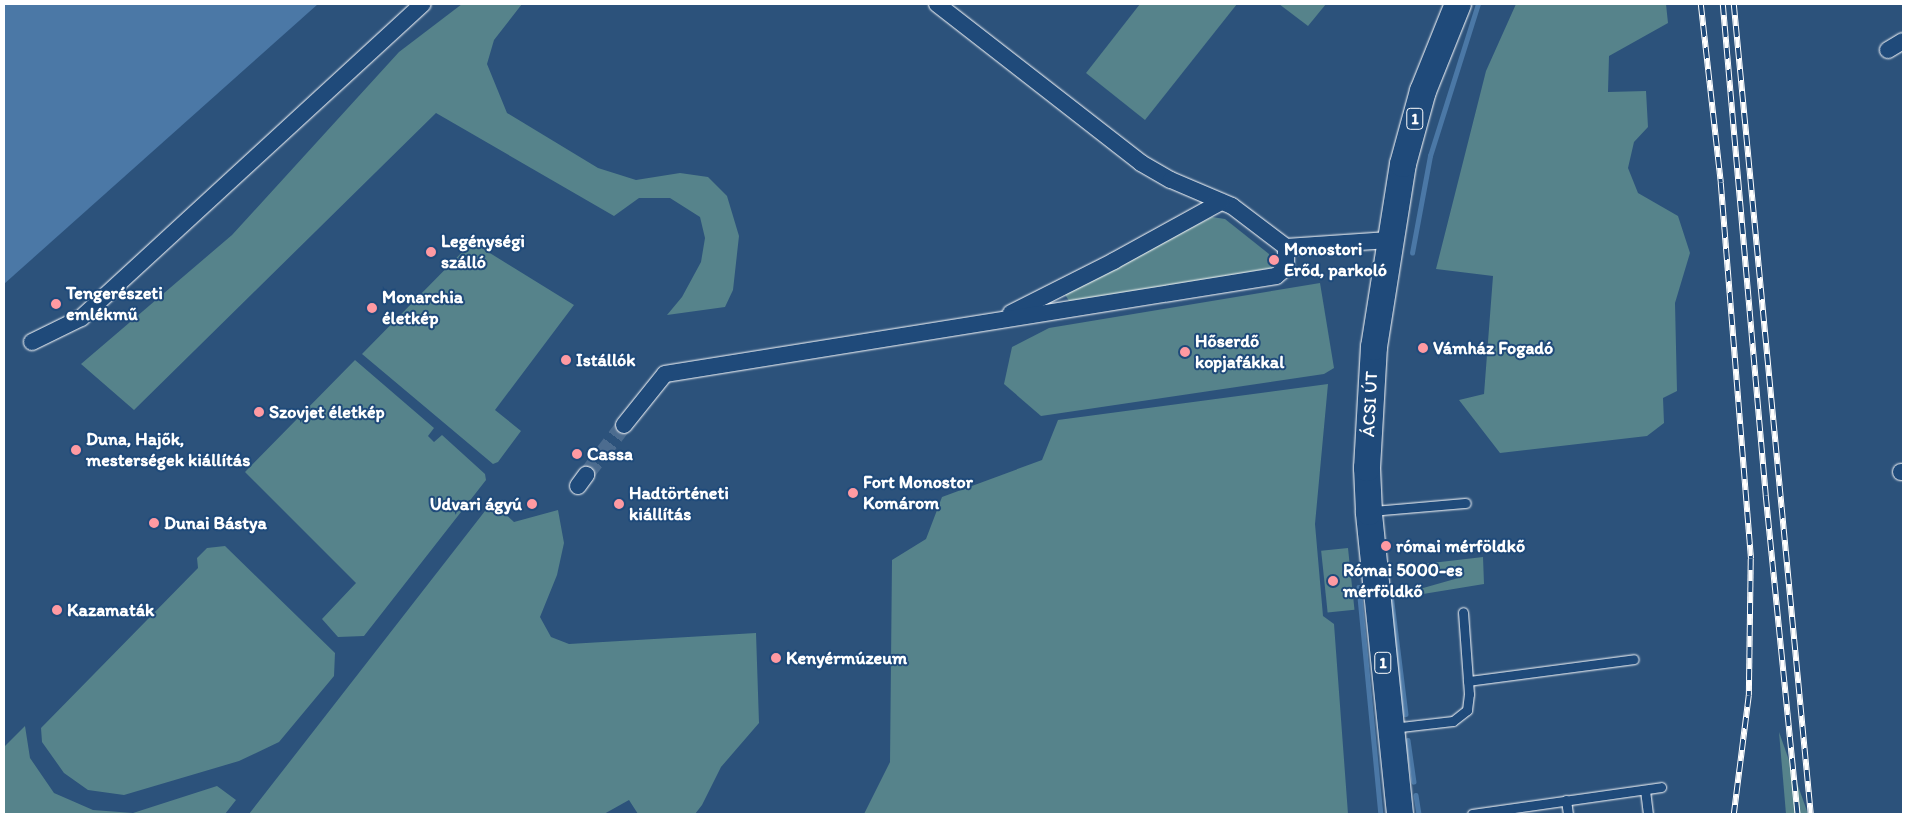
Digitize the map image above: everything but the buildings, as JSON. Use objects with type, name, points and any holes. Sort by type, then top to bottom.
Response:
[{"type":"main road","name":"ÁCSI ÚT","points":[[1400,814],[1389,728],[1369,512],[1367,468],[1374,347],[1389,240],[1403,164],[1424,91],[1458,4]]},
{"type":"street","points":[[32,342],[81,318],[422,4]]},
{"type":"street","points":[[936,4],[1141,163],[1171,180],[1232,206],[1286,247],[1389,240]]},
{"type":"street","points":[[1888,50],[1903,41]]},
{"type":"street","points":[[1000,319],[1221,202]]},
{"type":"street","points":[[624,425],[665,374],[1276,276],[1286,268],[1286,247]]},
{"type":"street","points":[[1062,287],[1062,300],[1074,309]]},
{"type":"lane","points":[[1369,512],[1466,503]]},
{"type":"lane","points":[[1389,728],[1459,719],[1469,704],[1463,612]]},
{"type":"lane","points":[[1468,681],[1634,659]]},
{"type":"lane","points":[[1472,814],[1661,787]]},
{"type":"lane","points":[[1644,790],[1648,814]]},
{"type":"lane","points":[[1566,800],[1568,814]]},
{"type":"green space","points":[[462,4],[522,4],[494,40],[487,64],[507,113],[598,168],[636,180],[680,173],[708,177],[727,196],[739,236],[733,290],[725,307],[667,315],[682,297],[701,262],[705,238],[700,217],[670,198],[639,198],[614,216],[436,113],[134,410],[81,364],[232,235],[399,52]]},
{"type":"green space","points":[[1140,4],[1237,4],[1145,120],[1086,73]]},
{"type":"green space","points":[[1279,4],[1326,4],[1308,26]]},
{"type":"green space","points":[[1516,4],[1666,4],[1668,23],[1609,56],[1608,92],[1646,91],[1648,127],[1634,142],[1628,168],[1638,193],[1678,216],[1690,253],[1675,303],[1677,391],[1663,398],[1664,423],[1647,436],[1500,453],[1459,400],[1484,394],[1493,276],[1436,269],[1486,71]]},
{"type":"green space","points":[[1212,217],[1225,219],[1269,254],[1272,268],[1071,304],[1064,293]]},
{"type":"green space","points":[[472,242],[574,305],[495,410],[521,431],[498,462],[493,464],[362,354]]},
{"type":"green space","points":[[1320,283],[1334,368],[1324,374],[1041,416],[1004,384],[1012,347],[1049,328]]},
{"type":"green space","points":[[355,360],[434,428],[428,436],[434,442],[442,435],[485,474],[486,480],[364,636],[338,637],[322,619],[356,583],[245,472]]},
{"type":"green space","points":[[1328,384],[1315,524],[1323,616],[1334,624],[1348,814],[864,814],[890,762],[892,560],[926,539],[942,497],[1042,460],[1058,420]]},
{"type":"green space","points":[[492,502],[514,522],[558,510],[564,543],[557,575],[540,617],[551,637],[569,644],[756,633],[759,723],[721,767],[702,805],[695,814],[638,814],[629,800],[604,814],[249,814]]},
{"type":"green space","points":[[225,546],[335,653],[334,676],[279,742],[239,761],[124,795],[88,790],[64,773],[42,742],[41,728],[198,568],[197,558],[207,548]]},
{"type":"green space","points":[[1348,548],[1354,610],[1328,612],[1321,551]]},
{"type":"green space","points":[[1483,557],[1484,584],[1417,595],[1416,590],[1462,577],[1461,572],[1412,576],[1406,566]]},
{"type":"green space","points":[[25,726],[30,758],[54,793],[93,810],[133,813],[217,786],[236,800],[225,814],[4,814],[4,747]]},
{"type":"green space","points":[[1779,732],[1808,814],[1786,814]]},
{"type":"water","points":[[4,4],[318,4],[4,284]]},
{"type":"waterway","points":[[1412,253],[1430,156],[1478,4]]},
{"type":"waterway","points":[[1359,587],[1381,814]]},
{"type":"waterway","points":[[1391,594],[1406,714]]},
{"type":"waterway","points":[[1408,740],[1414,782]]},
{"type":"waterway","points":[[1416,795],[1419,814]]},
{"type":"tunnel","points":[[586,475],[624,425]]},
{"type":"railway","points":[[1701,4],[1721,183],[1751,559],[1749,696],[1734,814]]},
{"type":"railway","points":[[1723,4],[1766,496],[1798,814]]},
{"type":"railway","points":[[1734,4],[1811,814]]},
{"type":"place","name":"Legénységi szálló","points":[[431,252]]},
{"type":"place","name":"Monostori Erőd, parkoló","points":[[1274,260]]},
{"type":"place","name":"Tengerészeti emlékmű","points":[[56,304]]},
{"type":"place","name":"Monarchia életkép","points":[[372,308]]},
{"type":"place","name":"Vámház Fogadó","points":[[1423,348]]},
{"type":"place","name":"Hőserdő kopjafákkal","points":[[1185,352]]},
{"type":"place","name":"Istállók","points":[[566,360]]},
{"type":"place","name":"Szovjet életkép","points":[[259,412]]},
{"type":"place","name":"Duna, Hajők, mesterségek kiállítás","points":[[76,450]]},
{"type":"place","name":"Cassa","points":[[577,454]]},
{"type":"place","name":"Fort Monostor Komárom","points":[[853,493]]},
{"type":"place","name":"Udvari ágyú","points":[[532,504]]},
{"type":"place","name":"Hadtörténeti kiállítás","points":[[619,504]]},
{"type":"place","name":"Dunai Bástya","points":[[154,523]]},
{"type":"place","name":"római mérföldkő","points":[[1386,546]]},
{"type":"place","name":"Római 5000-es mérföldkő","points":[[1333,581]]},
{"type":"place","name":"Kazamaták","points":[[57,610]]},
{"type":"place","name":"Kenyérmúzeum","points":[[776,658]]}]
